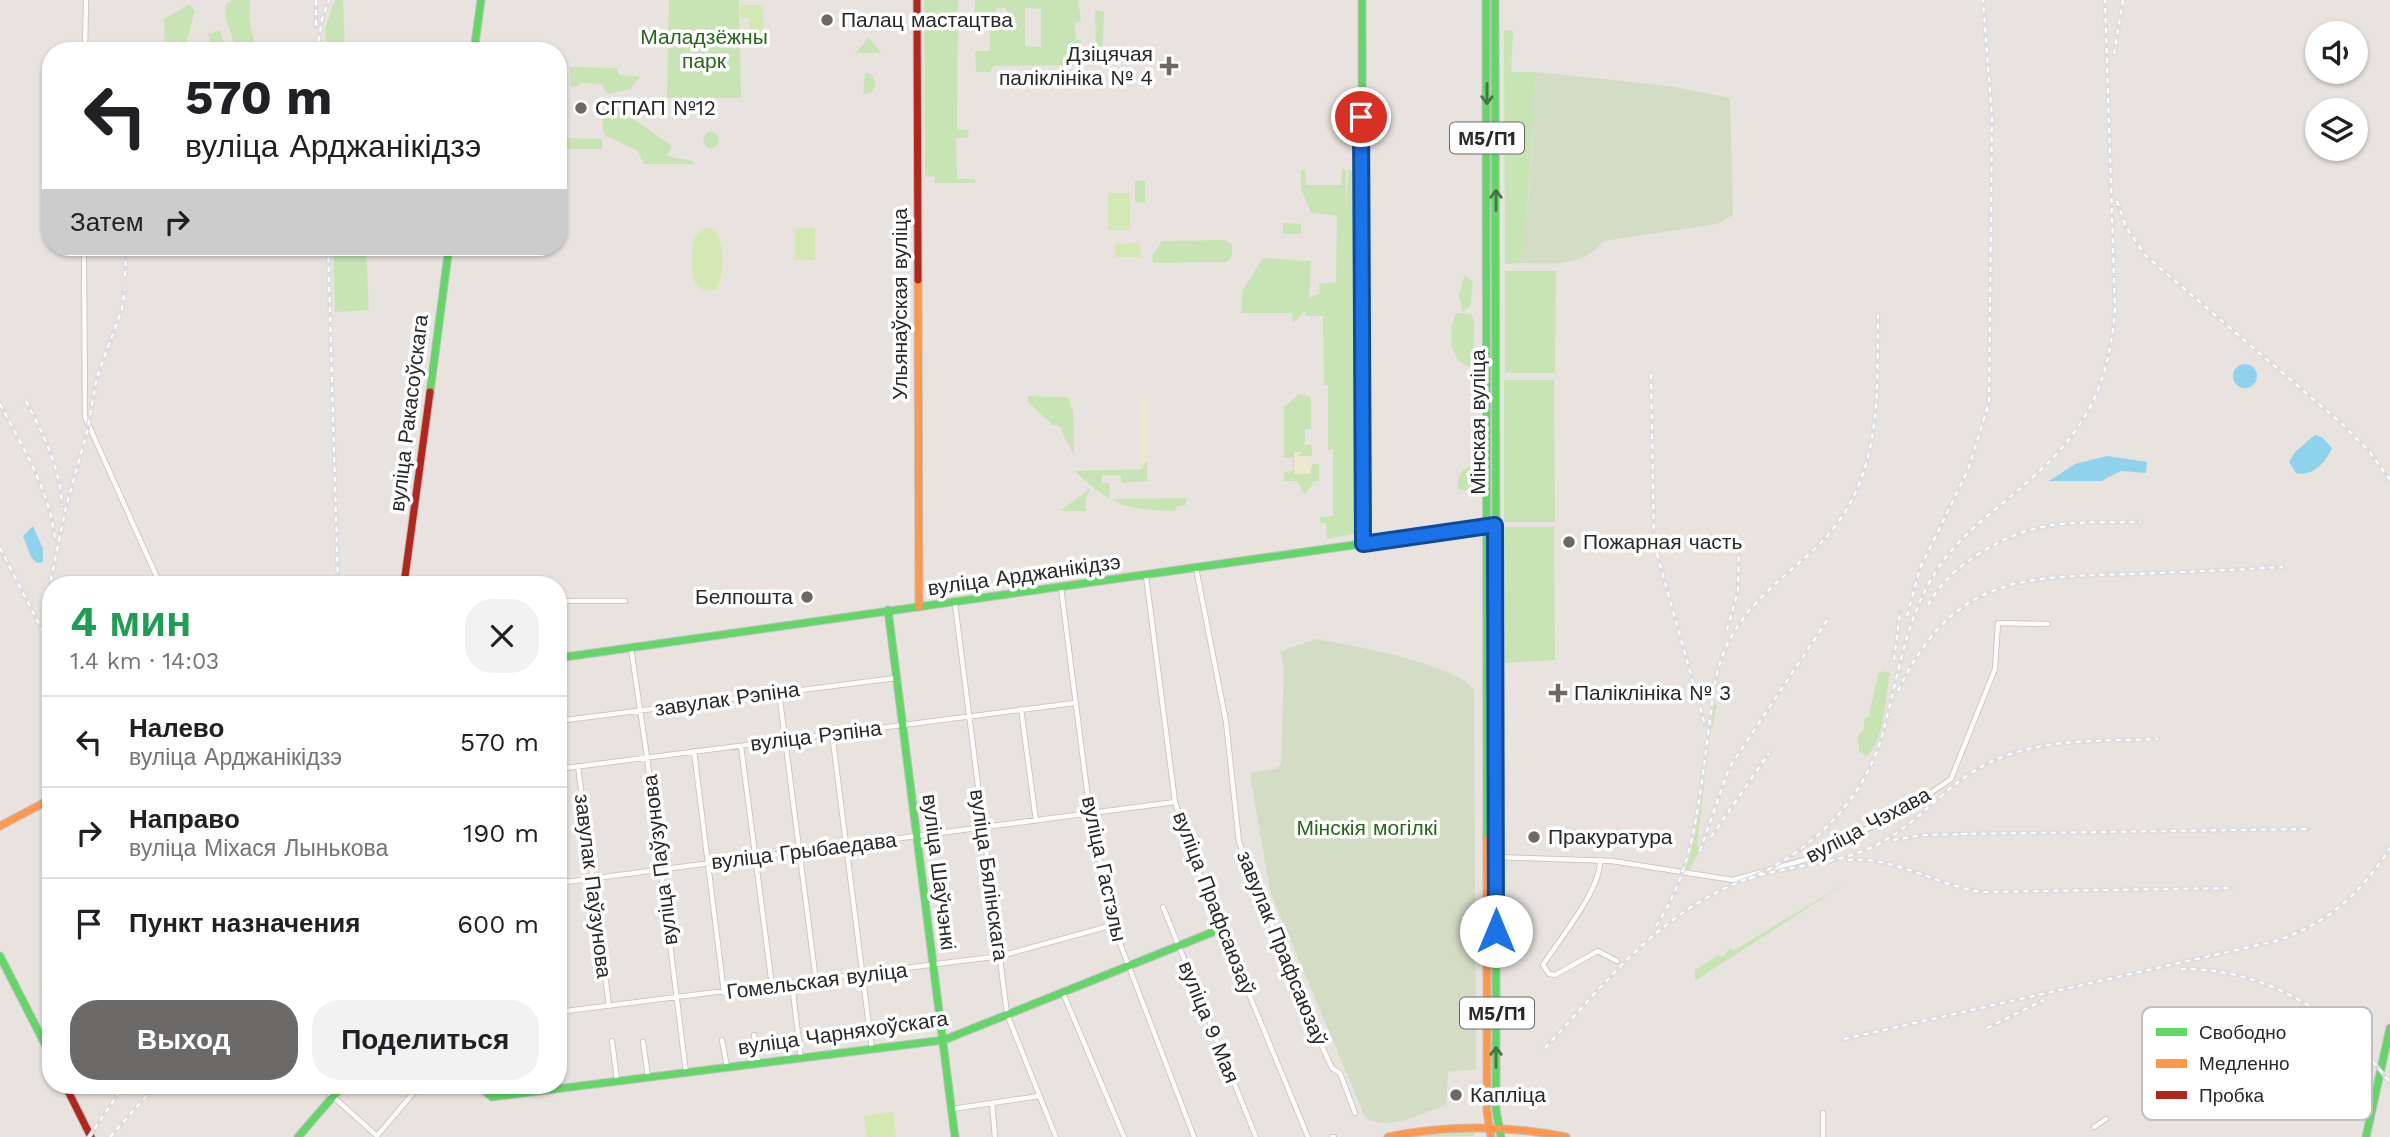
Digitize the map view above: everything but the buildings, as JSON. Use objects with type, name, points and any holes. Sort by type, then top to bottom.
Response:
[{"type":"main road","points":[[475,42],[481,0]]},
{"type":"main road","name":"Ульянаўская вуліца","points":[[917,0],[919,607]]},
{"type":"main road","points":[[1362,0],[1363,544]]},
{"type":"main road","name":"Мінская вуліца","points":[[1486,0],[1486,856],[1488,1125],[1491,1137]]},
{"type":"main road","name":"Мінская вуліца","points":[[1495,0],[1496,857],[1498,1125],[1501,1137]]},
{"type":"main road","points":[[1486,26],[1495,26]]},
{"type":"main road","name":"вуліца Ракасоўскага","points":[[405,576],[448,256]]},
{"type":"main road","points":[[1487,307],[1490,303],[1496,306]]},
{"type":"main road","name":"вуліца Арджанікідзэ","points":[[567,657],[888,611],[955,604],[1495,525]]},
{"type":"main road","name":"вуліца Шаўчэнкі","points":[[888,611],[956,1137]]},
{"type":"main road","points":[[0,826],[42,804]]},
{"type":"main road","name":"вуліца Чарняхоўскага","points":[[567,1085],[686,1073],[943,1040],[1223,928]]},
{"type":"main road","points":[[0,956],[42,1038]]},
{"type":"main road","points":[[2372,1113],[2390,1028]]},
{"type":"main road","points":[[70,1094],[91,1137]]},
{"type":"main road","points":[[298,1137],[336,1094]]},
{"type":"main road","name":"вуліца Чарняхоўскага","points":[[488,1094],[492,1097],[508,1094]]},
{"type":"main road","points":[[1388,1137],[1428,1129],[1488,1125],[1566,1137]]},
{"type":"street","points":[[85,42],[86,0]]},
{"type":"street","points":[[84,256],[85,418],[156,576]]},
{"type":"street","name":"завулак Прафсаюзаў","points":[[1196,568],[1216,663],[1242,851],[1308,1016],[1332,1069],[1340,1073],[1355,1113]]},
{"type":"street","name":"вуліца Прафсаюзаў","points":[[1146,576],[1175,802],[1197,868],[1308,1137]]},
{"type":"street","name":"вуліца Гастэлы","points":[[1061,588],[1090,814],[1113,925],[1194,1137]]},
{"type":"street","points":[[567,601],[625,601]]},
{"type":"street","name":"вуліца Бялінскага","points":[[955,604],[1007,1014],[1056,1137]]},
{"type":"street","name":"вуліца Чэхава","points":[[1486,856],[1600,860],[1733,880],[1804,860],[1833,848],[1916,803],[1951,779],[1995,669],[1998,623],[2048,624]]},
{"type":"street","name":"вуліца Паўзунова","points":[[631,647],[648,757],[686,1073]]},
{"type":"street","name":"завулак Рэпіна","points":[[567,720],[897,678]]},
{"type":"street","points":[[779,692],[816,981]]},
{"type":"street","name":"вуліца Рэпіна","points":[[567,768],[1074,703]]},
{"type":"street","points":[[1021,709],[1036,821]]},
{"type":"street","points":[[832,733],[872,1050]]},
{"type":"street","points":[[741,746],[772,986]]},
{"type":"street","points":[[694,751],[724,993]]},
{"type":"street","name":"завулак Паўзунова","points":[[578,766],[608,1006]]},
{"type":"street","name":"вуліца Грыбаедава","points":[[567,882],[1175,802]]},
{"type":"street","points":[[1600,860],[1597,881],[1543,965],[1549,974],[1555,975],[1598,951],[1617,961]]},
{"type":"street","name":"вуліца 9 Мая","points":[[1163,907],[1256,1137]]},
{"type":"street","name":"Гомельская вуліца","points":[[567,1011],[1000,956],[1113,925]]},
{"type":"street","points":[[792,984],[801,1059]]},
{"type":"street","points":[[1063,992],[1124,1137]]},
{"type":"street","points":[[754,1035],[758,1063]]},
{"type":"street","points":[[722,1040],[727,1068]]},
{"type":"street","points":[[612,1041],[617,1080]]},
{"type":"street","points":[[642,1042],[648,1077]]},
{"type":"street","points":[[330,1094],[377,1136],[412,1094]]},
{"type":"street","points":[[952,1109],[1039,1096]]},
{"type":"street","points":[[992,1103],[996,1137]]},
{"type":"street","points":[[1823,1113],[1823,1137]]},
{"type":"street","points":[[2094,1126],[2106,1119]]},
{"type":"green space","points":[[232,0],[250,0],[249,19],[254,42],[233,42],[225,15],[226,4]]},
{"type":"green space","points":[[335,0],[343,0],[345,42],[327,42],[325,29]]},
{"type":"green space","name":"Маладзёжны парк","points":[[669,0],[739,0],[741,98],[667,98]]},
{"type":"green space","points":[[924,0],[958,0],[957,130],[969,130],[967,138],[956,138],[957,179],[975,179],[975,183],[935,183],[935,176],[925,177]]},
{"type":"green space","points":[[975,0],[1078,0],[1081,22],[1075,23],[1076,40],[1081,40],[1081,60],[1077,65],[993,66],[990,72],[976,72],[975,51],[990,51],[990,27],[975,27]],"holes":[[[996,8],[1006,8],[1011,28],[998,28]],[[1025,8],[1041,9],[1041,47],[1025,46]]]},
{"type":"green space","points":[[190,4],[195,11],[186,42],[165,42],[164,19]]},
{"type":"green space","points":[[740,5],[763,5],[764,46],[749,46],[749,18],[741,18]]},
{"type":"green space","points":[[1095,10],[1104,12],[1102,59],[1084,54],[1096,53]]},
{"type":"green space","points":[[220,30],[223,42],[210,42],[208,34]]},
{"type":"green space","points":[[1504,30],[1513,31],[1511,72],[1536,72],[1527,215],[1521,263],[1505,264]]},
{"type":"green space","points":[[869,38],[881,53],[855,53]]},
{"type":"green space","points":[[570,67],[617,68],[619,75],[640,77],[630,89],[608,94],[601,84],[580,83],[579,86],[571,87]]},
{"type":"green space","points":[[865,72],[872,75],[876,83],[873,91],[863,95]]},
{"type":"green space","points":[[1536,72],[1669,86],[1730,98],[1733,215],[1717,224],[1603,241],[1587,256],[1577,260],[1543,264],[1521,263],[1528,208]]},
{"type":"green space","points":[[616,107],[672,146],[667,156],[693,161],[694,164],[644,164],[638,151],[604,135],[601,111]]},
{"type":"green space","points":[[708,132],[714,132],[719,140],[717,146],[708,148],[703,143],[703,137]]},
{"type":"green space","points":[[567,138],[602,139],[602,149],[567,149]]},
{"type":"green space","points":[[1342,169],[1346,170],[1346,213],[1348,170],[1357,171],[1358,309],[1353,309],[1359,311],[1358,482],[1354,534],[1327,539],[1326,523],[1320,523],[1320,517],[1333,516],[1333,450],[1328,450],[1328,385],[1324,385],[1323,316],[1306,316],[1305,311],[1293,323],[1292,313],[1241,313],[1243,290],[1263,258],[1311,261],[1309,298],[1320,293],[1319,284],[1336,282],[1337,216],[1311,213],[1301,189],[1301,170],[1305,170],[1306,185],[1341,185]]},
{"type":"green space","points":[[1135,181],[1145,181],[1145,203],[1135,202]]},
{"type":"green space","points":[[1108,193],[1130,193],[1130,230],[1108,230]]},
{"type":"green space","points":[[1283,223],[1301,224],[1301,234],[1283,234]]},
{"type":"green space","points":[[703,228],[714,229],[722,249],[721,276],[716,289],[699,288],[693,274],[693,239]]},
{"type":"green space","points":[[815,228],[815,260],[795,260],[795,229]]},
{"type":"green space","points":[[1225,240],[1232,244],[1232,256],[1227,262],[1153,263],[1152,256],[1162,241]]},
{"type":"green space","points":[[1140,243],[1141,257],[1115,257],[1115,244]]},
{"type":"green space","points":[[333,256],[366,256],[369,310],[335,312]]},
{"type":"green space","points":[[1505,271],[1556,271],[1555,373],[1505,373]]},
{"type":"green space","points":[[1465,275],[1473,282],[1470,307],[1462,311],[1459,293]]},
{"type":"green space","points":[[1456,313],[1471,314],[1474,321],[1473,367],[1459,360],[1452,346],[1453,320]]},
{"type":"green space","points":[[1504,380],[1554,380],[1555,522],[1504,522]]},
{"type":"green space","points":[[1299,394],[1311,397],[1311,429],[1305,429],[1305,445],[1312,445],[1312,456],[1294,456],[1294,473],[1310,473],[1312,464],[1319,464],[1319,481],[1314,481],[1305,495],[1297,481],[1284,481],[1284,472],[1293,471],[1293,458],[1284,458],[1284,407]]},
{"type":"green space","points":[[1028,396],[1068,397],[1073,411],[1074,455],[1059,426],[1054,426],[1028,402]]},
{"type":"green space","points":[[1147,460],[1147,481],[1121,483],[1121,475],[1102,475],[1102,483],[1109,483],[1110,499],[1075,471],[1141,469]]},
{"type":"green space","points":[[1474,465],[1475,491],[1459,490],[1460,474]]},
{"type":"green space","points":[[1091,488],[1086,499],[1086,511],[1060,511]]},
{"type":"green space","points":[[1186,498],[1186,505],[1176,507],[1175,511],[1144,509],[1111,499]]},
{"type":"green space","points":[[1504,527],[1554,527],[1555,660],[1505,663]]},
{"type":"green space","name":"Мінскія могілкі","points":[[1315,639],[1426,664],[1448,672],[1474,690],[1476,1069],[1448,1072],[1446,1105],[1395,1122],[1384,1123],[1365,1117],[1270,891],[1250,773],[1275,769],[1281,765],[1284,668],[1280,652]]},
{"type":"green space","points":[[1884,671],[1890,673],[1883,719],[1876,742],[1865,756],[1859,751],[1858,736],[1864,729],[1864,718],[1869,716],[1878,674]]},
{"type":"green space","points":[[1717,704],[1709,742],[1697,845],[1700,851],[1686,875],[1683,874],[1693,843],[1711,707]]},
{"type":"green space","points":[[1849,881],[1695,981],[1695,970],[1718,955],[1723,957],[1730,948],[1733,951]]},
{"type":"green space","points":[[893,1112],[896,1137],[867,1137],[864,1116]]},
{"type":"green space","points":[[1477,1131],[1473,1136],[1407,1137]]},
{"type":"sand","points":[[1141,397],[1148,397],[1147,460],[1141,467]]},
{"type":"sand","points":[[1294,452],[1303,452],[1296,456],[1310,456],[1310,474],[1294,474]]},
{"type":"water","points":[[2245,364],[2256,371],[2257,376],[2250,387],[2245,388],[2234,381],[2233,376],[2240,365]]},
{"type":"water","points":[[2315,435],[2322,437],[2332,448],[2313,471],[2296,473],[2289,462],[2295,452]]},
{"type":"water","points":[[2107,456],[2147,462],[2146,473],[2121,471],[2101,481],[2049,481],[2075,464]]},
{"type":"water","points":[[33,526],[43,549],[43,562],[37,563],[31,557],[23,536]]},
{"type":"railway","points":[[316,0],[316,26]]},
{"type":"railway","points":[[318,42],[322,19],[329,0]]},
{"type":"railway","points":[[1907,616],[1920,568],[1968,470],[1989,403],[1992,118],[1983,0]]},
{"type":"railway","points":[[1749,879],[1772,868],[1813,839],[1831,822],[1862,783],[1882,736],[1908,634],[1933,576],[1965,536],[2028,482],[2068,441],[2095,397],[2111,343],[2115,310],[2105,0]]},
{"type":"railway","points":[[2114,54],[2123,0]]},
{"type":"railway","points":[[2117,201],[2126,227],[2145,255],[2341,423],[2369,451],[2390,480]]},
{"type":"railway","points":[[125,276],[126,256]]},
{"type":"railway","points":[[328,256],[338,576]]},
{"type":"railway","points":[[52,576],[66,507],[87,432],[97,377],[122,309],[125,289]]},
{"type":"railway","points":[[1656,926],[1680,879],[1688,855],[1698,805],[1714,685],[1728,643],[1736,628],[1757,602],[1832,529],[1850,502],[1863,474],[1875,414],[1878,315]]},
{"type":"railway","points":[[1651,374],[1654,543],[1705,725]]},
{"type":"railway","points":[[26,401],[54,464],[62,505]]},
{"type":"railway","points":[[0,404],[41,486],[55,539]]},
{"type":"railway","points":[[1928,605],[1944,582],[1964,564],[2001,541],[2020,533],[2058,524],[2141,522]]},
{"type":"railway","points":[[1727,630],[1738,591],[1739,544]]},
{"type":"railway","points":[[0,548],[42,630]]},
{"type":"railway","points":[[1898,691],[1919,653],[1942,625],[1967,604],[1994,590],[2056,577],[2283,567]]},
{"type":"railway","points":[[1894,660],[1900,612]]},
{"type":"railway","points":[[1700,851],[1729,768],[1828,619]]},
{"type":"railway","points":[[1545,1048],[1632,955],[1656,933],[1708,897],[1753,877],[1838,859],[1870,848],[1897,832],[1968,775],[2012,753],[2084,741],[2158,739]]},
{"type":"railway","points":[[1711,837],[1769,753]]},
{"type":"railway","points":[[1961,834],[2309,829]]},
{"type":"railway","points":[[1893,840],[1924,835],[1970,834]]},
{"type":"railway","points":[[1844,1039],[2276,941],[2312,925],[2342,905],[2367,880],[2390,848]]},
{"type":"railway","points":[[1848,860],[1882,862],[1983,892],[2231,888]]},
{"type":"railway","points":[[2181,969],[2213,971],[2243,977],[2272,987],[2310,1007]]},
{"type":"railway","points":[[1987,1028],[2044,1000]]},
{"type":"railway","points":[[2372,1061],[2390,1083]]},
{"type":"railway","points":[[89,1137],[118,1094]]},
{"type":"railway","points":[[110,1137],[148,1094]]},
{"type":"traffic: fast","points":[[475,42],[481,0]]},
{"type":"traffic: fast","points":[[1362,0],[1363,543]]},
{"type":"traffic: fast","points":[[1486,0],[1487,839]]},
{"type":"traffic: fast","points":[[1495,0],[1496,584]]},
{"type":"traffic: fast","points":[[430,392],[448,256]]},
{"type":"traffic: fast","points":[[567,657],[1368,543]]},
{"type":"traffic: fast","points":[[888,610],[955,1137]]},
{"type":"traffic: fast","points":[[1496,893],[1496,1110],[1501,1137]]},
{"type":"traffic: fast","points":[[567,1088],[944,1040],[1223,928]]},
{"type":"traffic: fast","points":[[0,956],[42,1038]]},
{"type":"traffic: fast","points":[[2372,1110],[2390,1028]]},
{"type":"traffic: fast","points":[[298,1137],[335,1094]]},
{"type":"traffic: fast","points":[[488,1094],[492,1097],[516,1094]]},
{"type":"traffic: fast","points":[[2366,1137],[2370,1120]]},
{"type":"traffic: slow","points":[[918,280],[919,607]]},
{"type":"traffic: slow","points":[[1496,584],[1496,893]]},
{"type":"traffic: slow","points":[[0,826],[42,804]]},
{"type":"traffic: slow","points":[[1487,839],[1487,1111],[1491,1137]]},
{"type":"traffic: slow","points":[[1388,1137],[1433,1130],[1477,1128],[1521,1130],[1566,1137]]},
{"type":"traffic: jam","points":[[917,0],[918,280]]},
{"type":"traffic: jam","points":[[405,576],[430,392]]},
{"type":"traffic: jam","points":[[1368,543],[1490,526]]},
{"type":"traffic: jam","points":[[70,1094],[91,1137]]},
{"type":"place","name":"Палац мастацтва","points":[[827,20]]},
{"type":"place","name":"Дзіцячая паліклініка № 4","points":[[1169,66]]},
{"type":"place","name":"СГПАП №12","points":[[581,108]]},
{"type":"place","name":"Пожарная часть","points":[[1569,542]]},
{"type":"place","name":"Белпошта","points":[[807,597]]},
{"type":"place","name":"Паліклініка № 3","points":[[1558,693]]},
{"type":"place","name":"Пракуратура","points":[[1534,837]]},
{"type":"place","name":"Капліца","points":[[1456,1095]]},
{"type":"route","points":[[1361,117],[1363,544],[1495,525],[1496,931]]}]
